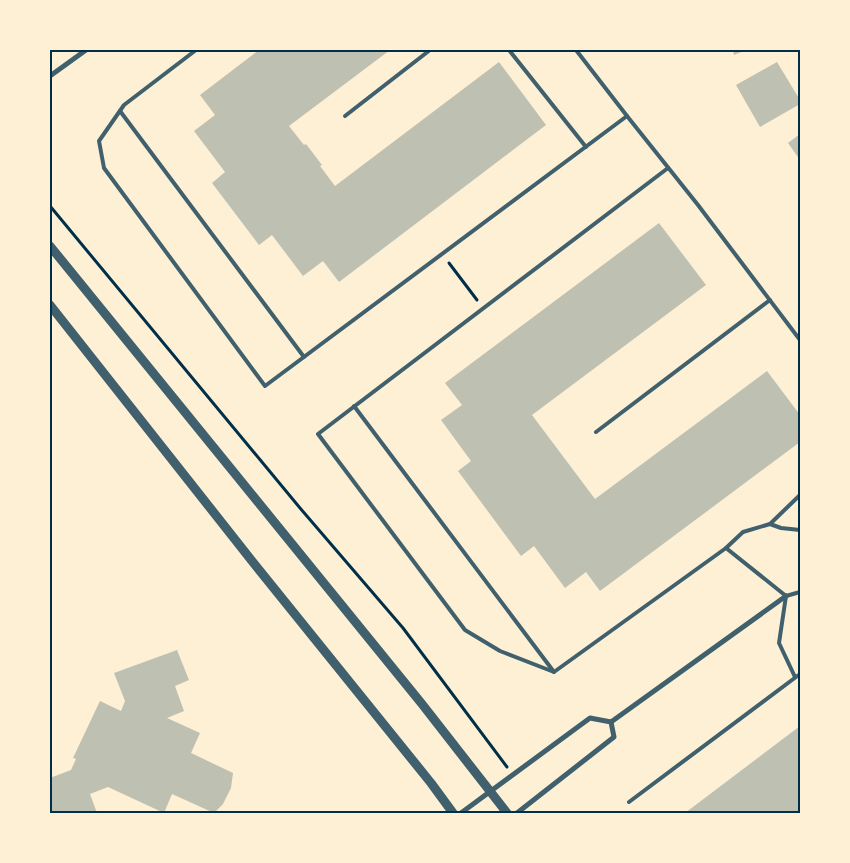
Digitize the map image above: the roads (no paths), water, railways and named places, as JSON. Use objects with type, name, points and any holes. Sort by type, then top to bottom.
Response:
[{"type":"street","points":[[50,76],[86,50]]},
{"type":"street","points":[[50,246],[410,689],[507,813]]},
{"type":"street","points":[[50,305],[252,561],[432,783],[453,813]]},
{"type":"street","points":[[462,813],[590,718],[610,722],[786,596]]},
{"type":"street","points":[[517,813],[614,737],[610,722]]},
{"type":"lane","points":[[196,50],[124,105],[99,140],[104,168],[265,386],[628,116]]},
{"type":"lane","points":[[344,116],[430,50]]},
{"type":"lane","points":[[509,50],[586,147]]},
{"type":"lane","points":[[576,50],[800,340]]},
{"type":"lane","points":[[120,111],[304,357]]},
{"type":"lane","points":[[554,672],[500,652],[464,630],[318,434],[668,168]]},
{"type":"lane","points":[[596,432],[770,300]]},
{"type":"lane","points":[[354,406],[554,672]]},
{"type":"lane","points":[[554,672],[726,548],[743,532],[770,524],[800,496]]},
{"type":"lane","points":[[770,524],[782,528],[800,530]]},
{"type":"lane","points":[[726,548],[786,596]]},
{"type":"lane","points":[[786,596],[800,592]]},
{"type":"lane","points":[[786,596],[779,643],[795,677]]},
{"type":"lane","points":[[629,802],[800,674]]}]
